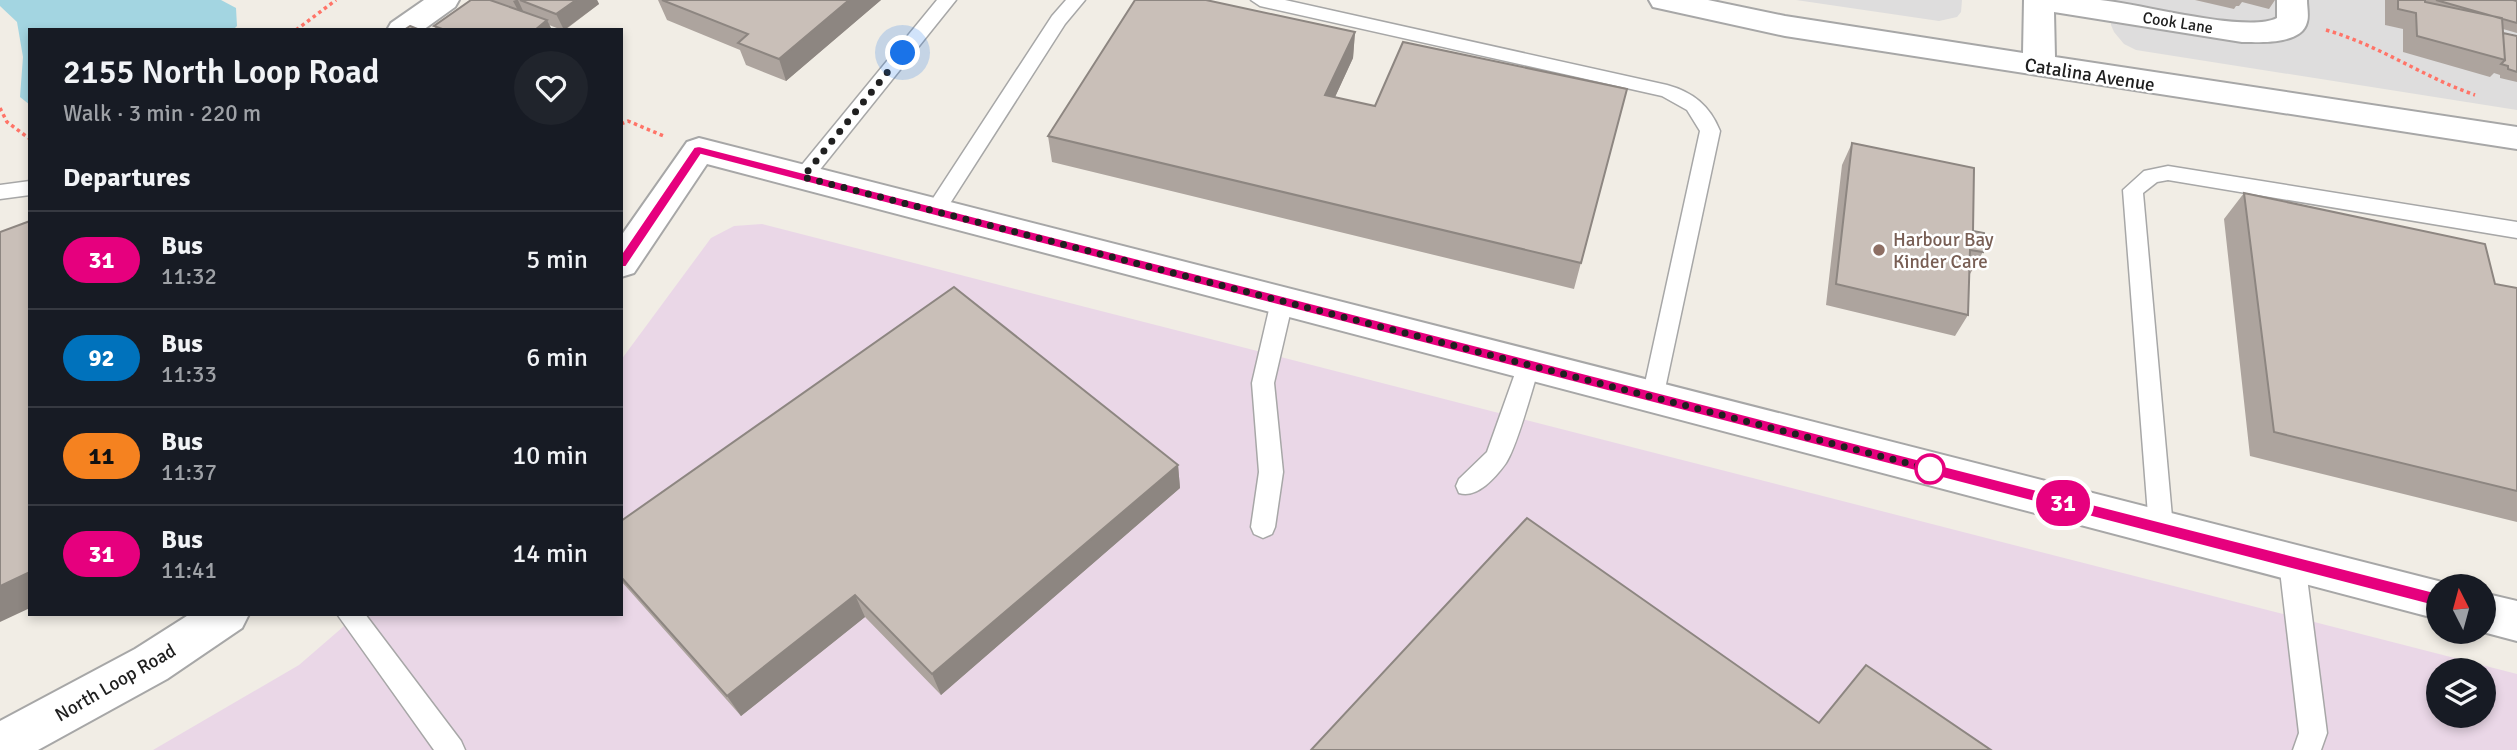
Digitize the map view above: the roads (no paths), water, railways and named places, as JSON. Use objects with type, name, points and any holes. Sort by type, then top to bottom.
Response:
[{"type":"street","points":[[405,28],[444,0]]},
{"type":"street","name":"Catalina Avenue","points":[[1664,0],[1787,13],[2039,66],[2517,138]]},
{"type":"street","points":[[2039,0],[2039,66]]},
{"type":"street","name":"Cook Lane","points":[[2039,0],[2242,32],[2273,33],[2292,12]]},
{"type":"street","points":[[623,261],[699,150],[2426,597]]},
{"type":"street","points":[[2496,615],[2517,621]]},
{"type":"street","name":"North Loop Road","points":[[0,746],[151,664],[224,616]]},
{"type":"lane","points":[[803,177],[947,0]]},
{"type":"lane","points":[[935,211],[1058,20],[1076,0]]},
{"type":"lane","points":[[1260,0],[1667,91],[1693,103],[1704,114],[1710,131],[1654,397]]},
{"type":"lane","points":[[2161,528],[2133,190],[2151,176],[2168,173],[2517,230]]},
{"type":"lane","points":[[0,192],[28,188]]},
{"type":"lane","points":[[1263,527],[1271,472],[1263,383],[1282,301]]},
{"type":"lane","points":[[1468,486],[1497,457],[1529,365]]},
{"type":"lane","points":[[2292,562],[2313,733],[2307,750]]},
{"type":"lane","points":[[351,616],[451,750]]},
{"type":"water","points":[[0,0],[221,0],[236,8],[237,26],[28,28],[28,103],[20,97],[23,57],[17,22],[0,6]]},
{"type":"place","name":"Harbour Bay Kinder Care","points":[[1879,250]]}]
